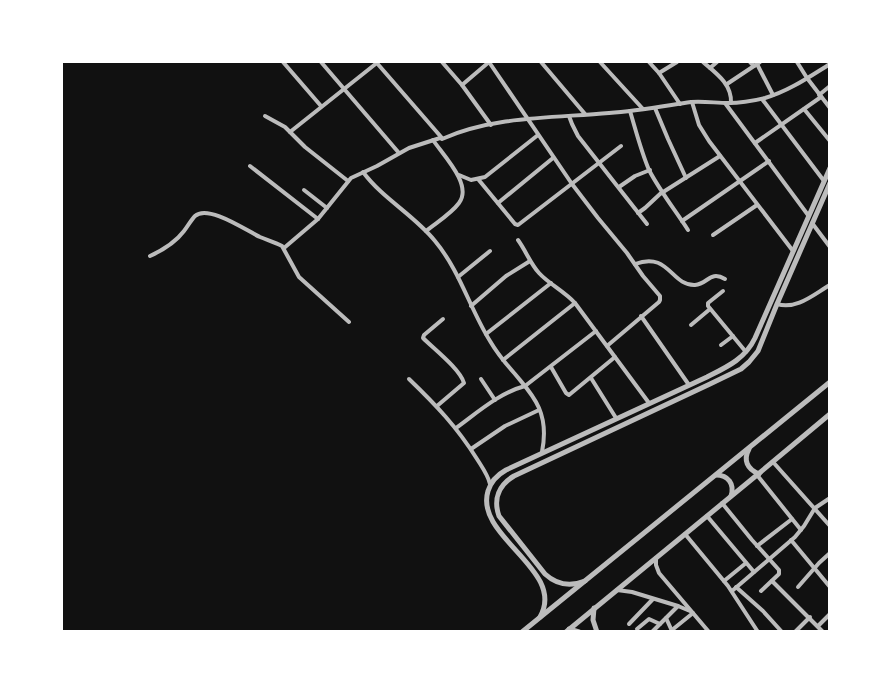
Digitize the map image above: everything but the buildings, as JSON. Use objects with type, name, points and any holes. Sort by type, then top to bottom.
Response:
[{"type":"street","points":[[283,62],[321,106]]},
{"type":"street","points":[[321,62],[400,153]]},
{"type":"street","points":[[290,132],[376,62],[442,139]]},
{"type":"street","points":[[442,62],[491,125]]},
{"type":"street","points":[[462,85],[490,62],[553,158],[660,297],[659,302],[607,346]]},
{"type":"street","points":[[541,62],[585,115]]},
{"type":"street","points":[[600,62],[644,109]]},
{"type":"street","points":[[649,62],[680,104]]},
{"type":"street","points":[[659,74],[677,62]]},
{"type":"street","points":[[703,62],[727,84],[731,94],[731,103]]},
{"type":"street","points":[[710,68],[717,62]]},
{"type":"street","points":[[750,62],[757,64],[773,95]]},
{"type":"street","points":[[797,62],[830,108]]},
{"type":"street","points":[[727,84],[757,64]]},
{"type":"street","points":[[284,248],[318,219],[355,175],[409,148],[432,140],[528,118],[630,111],[692,102],[731,103],[762,99],[790,88],[829,65]]},
{"type":"street","points":[[755,143],[804,109],[830,86]]},
{"type":"street","points":[[762,99],[827,182]]},
{"type":"street","points":[[692,102],[702,129],[720,156],[793,251]]},
{"type":"street","points":[[725,103],[808,215]]},
{"type":"street","points":[[655,108],[686,178]]},
{"type":"street","points":[[804,109],[830,141]]},
{"type":"street","points":[[630,111],[642,153],[650,170],[688,230]]},
{"type":"street","points":[[265,116],[290,132],[348,181]]},
{"type":"street","points":[[569,116],[576,132],[647,224]]},
{"type":"street","points":[[456,173],[465,178],[478,179],[488,175],[538,135]]},
{"type":"street","points":[[426,231],[454,208],[462,198],[463,185],[432,140]]},
{"type":"street","points":[[478,179],[515,224],[519,225],[621,146]]},
{"type":"street","points":[[638,213],[663,193],[720,156]]},
{"type":"street","points":[[498,203],[553,158]]},
{"type":"street","points":[[682,221],[769,161]]},
{"type":"street","points":[[250,166],[318,219]]},
{"type":"street","points":[[585,581],[564,584],[547,576],[499,516],[496,499],[499,491],[504,483],[514,476],[747,365],[763,341],[812,222],[828,194],[827,182],[830,168]]},
{"type":"street","points":[[619,188],[631,178],[650,170]]},
{"type":"street","points":[[363,172],[381,193],[412,217],[444,253],[486,334],[534,399],[544,429],[542,452]]},
{"type":"street","points":[[540,617],[546,601],[544,591],[540,581],[490,516],[486,498],[490,485],[502,472],[542,452],[735,363],[755,338],[808,215],[827,182]]},
{"type":"street","points":[[304,190],[327,208]]},
{"type":"street","points":[[713,235],[758,205]]},
{"type":"street","points":[[150,256],[176,241],[197,214],[205,212],[279,244],[284,248],[298,278],[350,322]]},
{"type":"street","points":[[812,222],[830,247]]},
{"type":"street","points":[[518,240],[539,273],[575,303],[649,403]]},
{"type":"street","points":[[458,277],[490,251]]},
{"type":"street","points":[[471,306],[506,276],[530,261]]},
{"type":"street","points":[[635,264],[645,261],[658,263],[691,285],[700,284],[714,276],[725,279]]},
{"type":"street","points":[[486,334],[551,283]]},
{"type":"street","points":[[777,304],[787,306],[798,303],[830,285]]},
{"type":"street","points":[[723,291],[708,303],[708,306],[746,352]]},
{"type":"street","points":[[503,360],[575,303]]},
{"type":"street","points":[[690,325],[710,309]]},
{"type":"street","points":[[641,316],[689,385]]},
{"type":"street","points":[[437,406],[464,383],[447,361],[423,338],[444,319]]},
{"type":"street","points":[[456,428],[495,400],[514,389],[525,386],[596,331]]},
{"type":"street","points":[[721,345],[733,336]]},
{"type":"street","points":[[551,367],[568,395],[615,357]]},
{"type":"street","points":[[707,377],[710,384]]},
{"type":"street","points":[[591,378],[616,418]]},
{"type":"street","points":[[409,379],[456,428],[488,477],[490,485]]},
{"type":"street","points":[[481,379],[495,400]]},
{"type":"street","points":[[522,632],[830,382]]},
{"type":"street","points":[[471,449],[505,426],[539,410]]},
{"type":"street","points":[[567,630],[830,414]]},
{"type":"street","points":[[750,448],[746,454],[747,463],[801,530]]},
{"type":"street","points":[[773,462],[829,525]]},
{"type":"street","points":[[716,475],[725,477],[730,482],[732,490],[730,497]]},
{"type":"street","points":[[732,591],[801,530],[814,508],[830,498]]},
{"type":"street","points":[[722,503],[780,572],[761,591]]},
{"type":"street","points":[[707,516],[754,572]]},
{"type":"street","points":[[757,546],[792,519]]},
{"type":"street","points":[[685,534],[732,591],[758,632]]},
{"type":"street","points":[[791,540],[830,587]]},
{"type":"street","points":[[798,587],[830,554]]},
{"type":"street","points":[[657,557],[656,565],[659,573],[709,631]]},
{"type":"street","points":[[724,581],[746,563]]},
{"type":"street","points":[[540,581],[547,576]]},
{"type":"street","points":[[772,581],[823,632]]},
{"type":"street","points":[[736,588],[783,632]]},
{"type":"street","points":[[617,590],[628,591],[678,606],[693,613]]},
{"type":"street","points":[[629,624],[653,599]]},
{"type":"street","points":[[652,632],[678,606]]},
{"type":"street","points":[[594,608],[593,620],[597,632]]},
{"type":"street","points":[[666,618],[672,631],[693,613]]},
{"type":"street","points":[[818,626],[830,614]]},
{"type":"street","points":[[795,632],[810,617]]},
{"type":"street","points":[[637,629],[649,618],[660,624]]},
{"type":"street","points":[[567,630],[579,632]]}]
